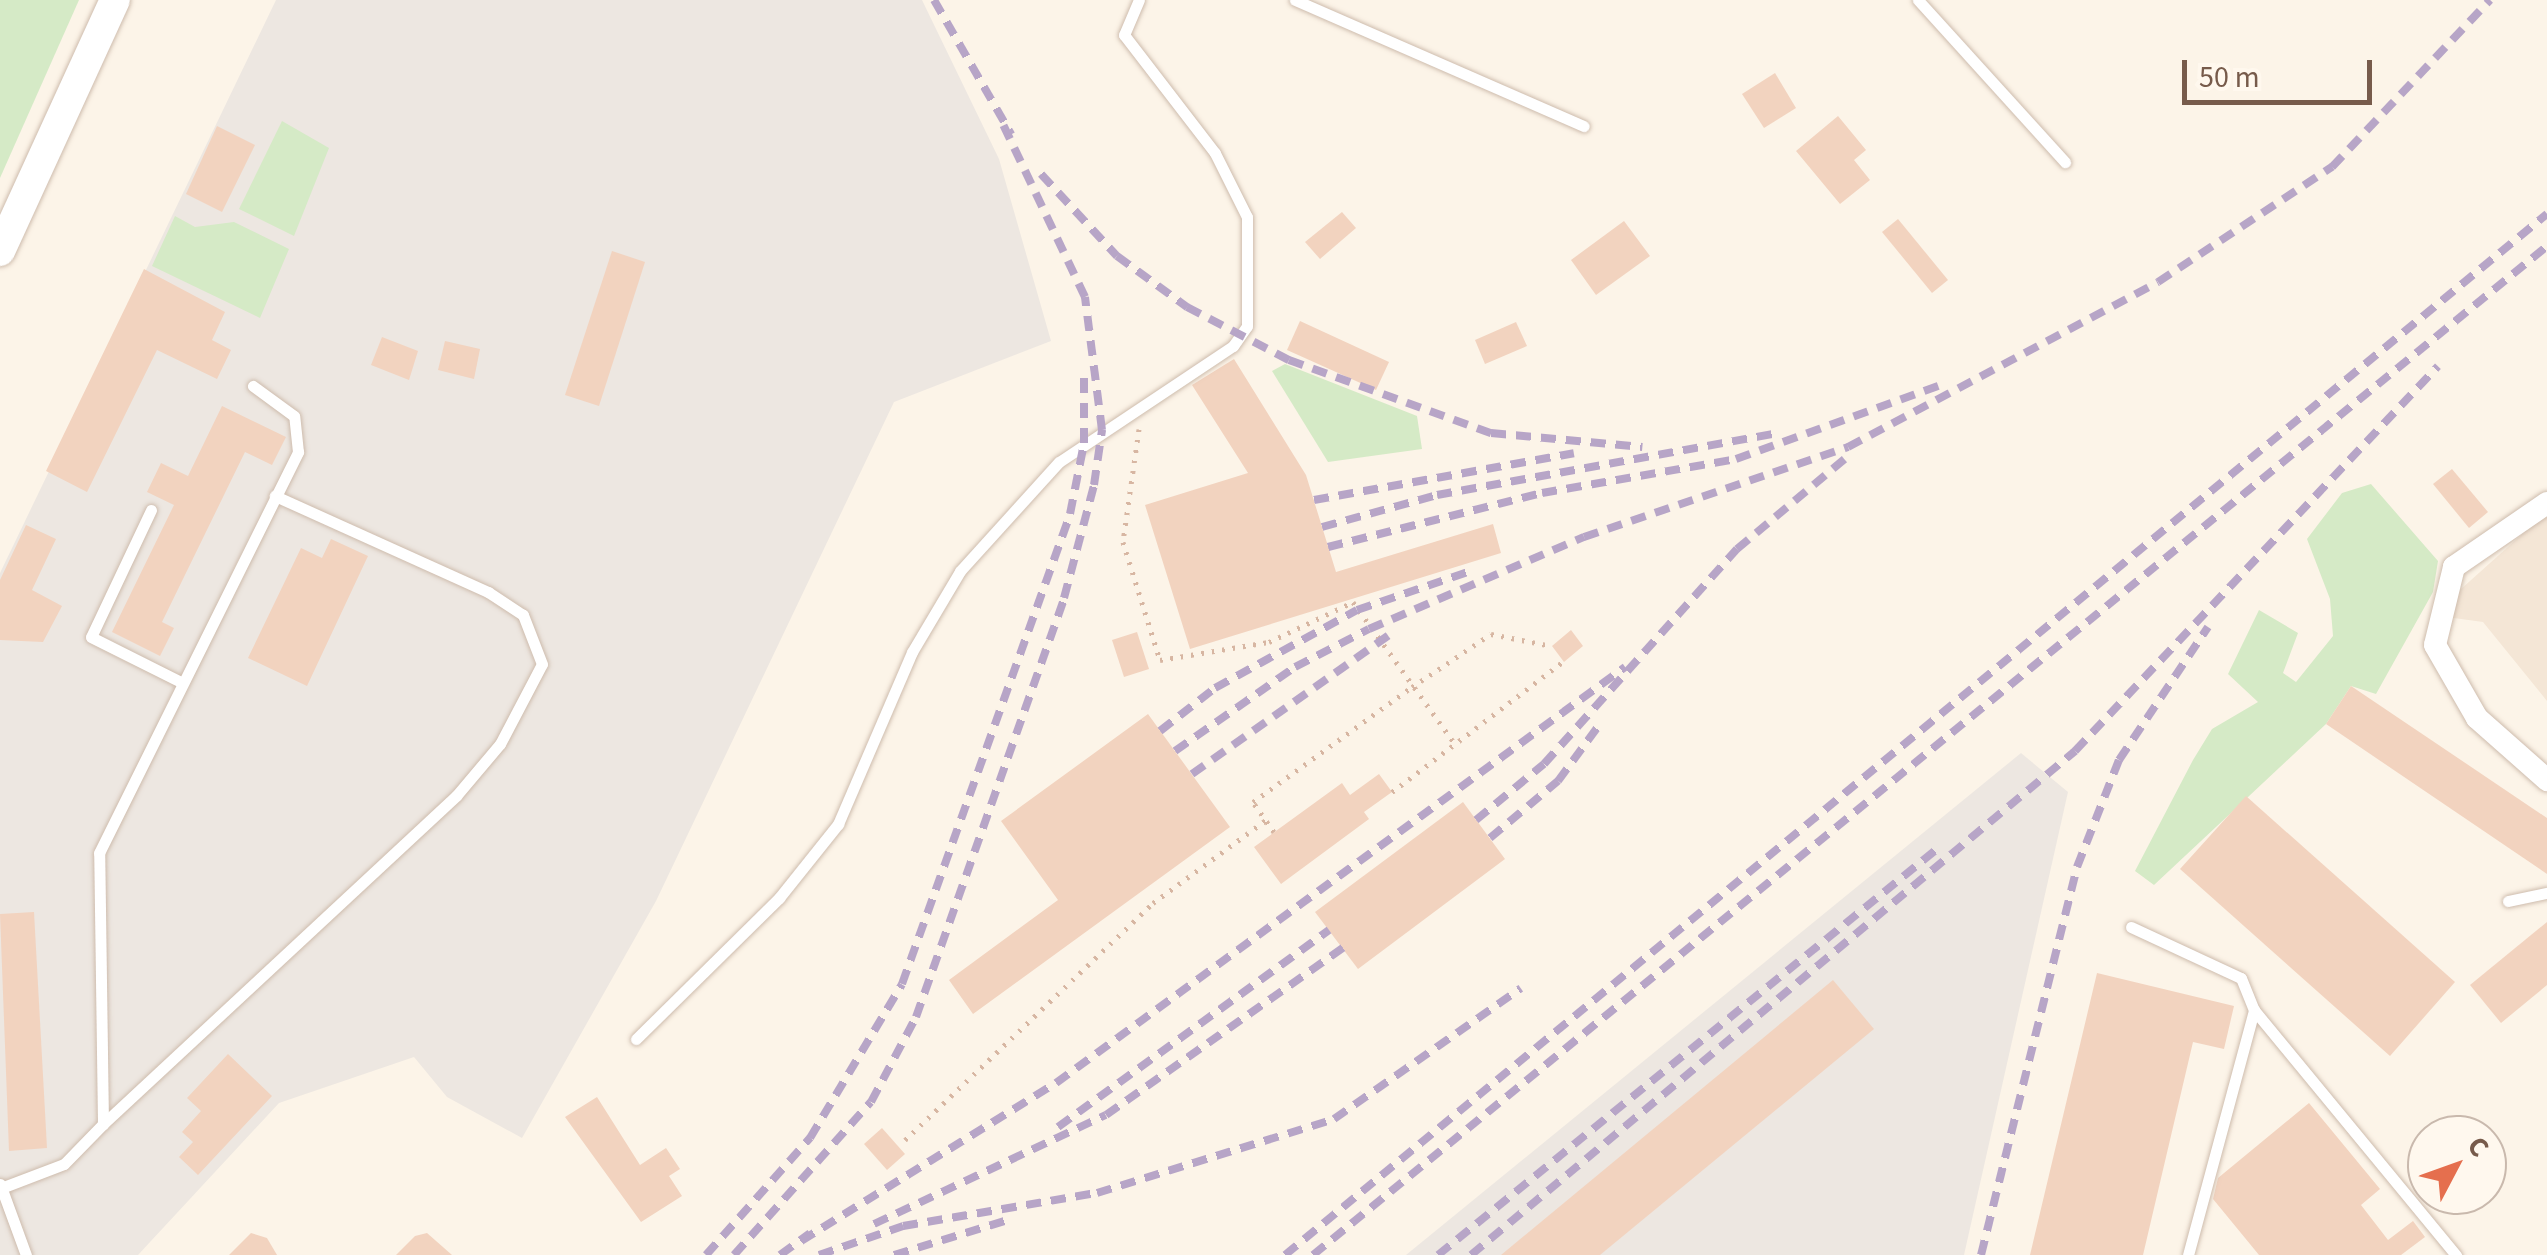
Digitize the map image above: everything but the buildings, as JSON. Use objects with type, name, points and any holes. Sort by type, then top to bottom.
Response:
[{"type":"main road","points":[[0,251],[115,0]]},
{"type":"street","points":[[2547,502],[2454,566],[2436,645],[2477,718],[2547,780]]},
{"type":"lane","points":[[636,1039],[779,898],[838,824],[912,652],[960,571],[1059,462],[1241,337],[1253,276],[1238,189],[1124,35],[1139,0]]},
{"type":"lane","points":[[1295,0],[1584,126]]},
{"type":"lane","points":[[1918,0],[2065,162]]},
{"type":"lane","points":[[104,1124],[98,854],[179,681],[298,452],[294,416],[253,386]]},
{"type":"lane","points":[[26,1255],[0,1186],[64,1164],[456,796],[500,744],[542,664],[523,615],[488,592],[275,496]]},
{"type":"lane","points":[[151,510],[91,637],[179,681]]},
{"type":"lane","points":[[2508,901],[2547,893]]},
{"type":"lane","points":[[2131,927],[2241,978],[2254,1010],[2456,1255]]},
{"type":"lane","points":[[2188,1255],[2254,1010]]},
{"type":"path","points":[[1141,408],[1123,542],[1160,660],[1269,642],[1353,602],[1455,744]]},
{"type":"path","points":[[1274,832],[1253,802],[1491,634],[1552,646]]},
{"type":"path","points":[[1392,792],[1564,662]]},
{"type":"path","points":[[905,1140],[1154,903],[1266,820]]},
{"type":"shaded area","points":[[276,0],[922,0],[999,159],[1051,341],[894,402],[656,901],[522,1138],[447,1097],[414,1057],[279,1103],[138,1255],[0,1255],[0,573]]},
{"type":"shaded area","points":[[2547,512],[2547,701],[2483,622],[2432,615]]},
{"type":"shaded area","points":[[2021,753],[2068,792],[1964,1255],[1406,1255]]},
{"type":"green space","points":[[0,0],[79,0],[0,178]]},
{"type":"green space","points":[[282,121],[329,148],[294,236],[239,209]]},
{"type":"green space","points":[[175,216],[195,227],[234,222],[289,249],[260,318],[152,266]]},
{"type":"green space","points":[[1285,364],[1417,416],[1422,449],[1328,462],[1272,371]]},
{"type":"green space","points":[[2371,484],[2438,561],[2433,592],[2376,694],[2351,686],[2326,724],[2154,885],[2135,871],[2193,760],[2212,729],[2258,702],[2228,674],[2259,610],[2298,633],[2283,673],[2296,682],[2333,636],[2330,599],[2307,539],[2342,493]]},
{"type":"railway","points":[[934,0],[1011,134]]},
{"type":"railway","points":[[1175,751],[1295,667],[1369,629],[1584,537],[1848,447],[2158,282],[2332,167],[2490,0]]},
{"type":"railway","points":[[734,1255],[871,1102],[916,1017],[1064,598],[1094,485],[1102,430],[1085,297],[1003,124]]},
{"type":"railway","points":[[1041,174],[1117,256],[1187,307],[1289,360],[1491,433],[1642,447]]},
{"type":"railway","points":[[1285,1255],[2547,214]]},
{"type":"railway","points":[[1313,1255],[2547,246]]},
{"type":"railway","points":[[1471,1255],[2075,751],[2438,366]]},
{"type":"railway","points":[[706,1255],[810,1138],[902,984],[1070,514],[1084,443],[1084,369]]},
{"type":"railway","points":[[1328,547],[1542,493],[1736,459],[1940,385]]},
{"type":"railway","points":[[1322,527],[1437,495],[1777,433]]},
{"type":"railway","points":[[1314,500],[1574,453]]},
{"type":"railway","points":[[1476,820],[1544,764],[1737,549],[1846,458]]},
{"type":"railway","points":[[1160,731],[1215,688],[1357,610],[1474,570]]},
{"type":"railway","points":[[1981,1255],[2077,867],[2119,760],[2208,627]]},
{"type":"railway","points":[[1192,774],[1396,630]]},
{"type":"railway","points":[[801,1241],[1056,1083],[1625,667]]},
{"type":"railway","points":[[1490,838],[1558,781],[1602,721]]},
{"type":"railway","points":[[1438,1255],[1937,849]]},
{"type":"railway","points":[[1058,1127],[1329,930]]},
{"type":"railway","points":[[874,1224],[1106,1115],[1343,948]]},
{"type":"railway","points":[[819,1255],[903,1226],[1097,1193],[1334,1119],[1521,988]]},
{"type":"railway","points":[[894,1255],[1011,1219]]},
{"type":"railway","points":[[780,1255],[810,1233]]}]
